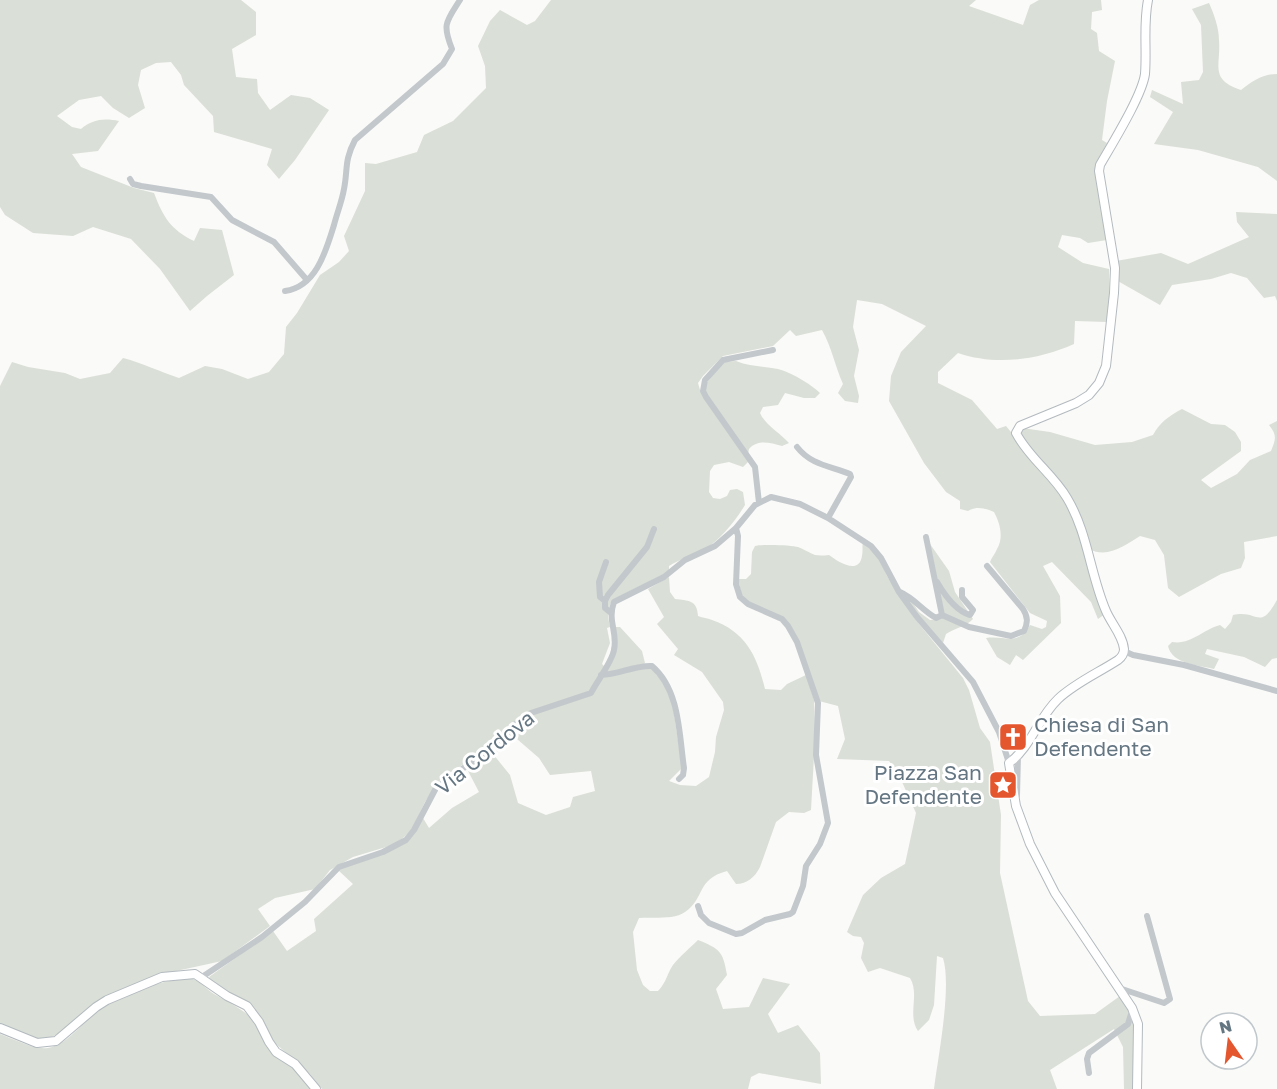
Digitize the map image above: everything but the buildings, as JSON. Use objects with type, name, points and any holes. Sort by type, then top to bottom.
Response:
[{"type":"street","points":[[285,291],[294,290],[307,280],[325,254],[344,189],[348,155],[355,140],[443,64],[452,50],[445,31],[446,20],[460,0]]},
{"type":"street","points":[[1009,763],[1018,755],[1057,700],[1078,684],[1118,660],[1124,651],[1106,611],[1081,528],[1067,498],[1050,473],[1022,445],[1016,434],[1020,426],[1089,395],[1099,383],[1106,366],[1115,268],[1099,171],[1100,165],[1141,88],[1145,74],[1144,45],[1148,0]]},
{"type":"street","points":[[130,179],[141,186],[211,197],[232,220],[274,242],[307,280]]},
{"type":"street","points":[[759,503],[755,467],[706,397],[703,386],[705,380],[723,360],[773,350]]},
{"type":"street","points":[[797,447],[804,457],[811,461],[850,474],[851,477],[828,518]]},
{"type":"street","points":[[610,613],[614,602],[664,577],[685,560],[716,546],[736,528],[755,505],[771,497],[800,504],[828,518],[871,546],[881,558],[899,592],[917,617],[973,682],[999,732],[1009,763],[1016,806],[1030,844],[1055,893],[1132,1008],[1138,1024],[1137,1089]]},
{"type":"street","points":[[698,906],[701,915],[709,923],[736,934],[765,920],[790,914],[793,912],[803,886],[806,866],[820,844],[828,823],[816,755],[818,703],[815,693],[795,636],[788,626],[782,619],[748,604],[740,597],[736,584],[738,536],[736,528]]},
{"type":"street","points":[[605,601],[620,578],[647,547],[654,529]]},
{"type":"street","points":[[926,537],[942,615]]},
{"type":"street","name":"Via Cordova","points":[[202,977],[262,937],[305,902],[339,867],[383,852],[406,840],[414,831],[435,788],[487,751],[508,729],[531,713],[591,693],[614,651],[610,613],[605,608],[605,601],[600,597],[599,582],[606,562]]},
{"type":"street","points":[[942,615],[969,627],[1011,636],[1024,631],[1027,625],[1027,615],[987,566]]},
{"type":"street","points":[[935,579],[952,602],[964,613],[970,615],[973,610],[962,597],[962,590]]},
{"type":"street","points":[[899,592],[909,596],[930,615],[936,618],[942,615]]},
{"type":"street","points":[[1124,651],[1277,691]]},
{"type":"street","points":[[601,675],[612,675],[652,666],[669,686],[684,768],[683,775],[679,779]]},
{"type":"street","points":[[1016,806],[1018,755]]},
{"type":"street","points":[[1117,988],[1164,1003],[1170,999],[1147,916]]},
{"type":"street","points":[[0,1028],[24,1039],[46,1043],[56,1041],[96,1007],[118,995],[162,977],[195,974],[226,996],[247,1006],[276,1052],[295,1064],[316,1089]]},
{"type":"street","points":[[1089,1073],[1087,1059],[1089,1053],[1128,1024],[1132,1008]]},
{"type":"shaded area","points":[[0,0],[241,0],[256,12],[256,35],[232,49],[236,77],[257,79],[258,93],[270,110],[291,95],[310,98],[329,110],[295,160],[279,179],[267,165],[272,149],[214,132],[213,116],[184,85],[181,75],[171,62],[156,63],[141,70],[138,85],[145,108],[129,118],[113,108],[101,96],[79,100],[57,116],[72,127],[81,129],[99,120],[119,121],[98,151],[72,154],[81,167],[134,188],[154,193],[169,222],[179,232],[194,241],[200,228],[222,230],[234,275],[190,311],[160,269],[131,239],[93,227],[73,236],[33,233],[5,215],[0,207]]},
{"type":"shaded area","points":[[551,0],[976,0],[969,6],[1023,25],[1030,5],[1039,0],[1101,0],[1102,10],[1092,12],[1091,29],[1097,33],[1099,51],[1115,61],[1102,140],[1107,143],[1095,167],[1107,240],[1088,243],[1080,238],[1062,235],[1058,247],[1083,263],[1109,269],[1107,322],[1075,321],[1074,344],[1046,354],[1002,360],[958,353],[938,372],[938,383],[972,400],[997,429],[1006,426],[1066,499],[1080,529],[1105,614],[1098,619],[1091,602],[1052,562],[1043,566],[1060,596],[1061,623],[1023,660],[1016,655],[1010,665],[997,657],[986,638],[1016,638],[1021,636],[1030,625],[1042,629],[1046,627],[1047,621],[1030,613],[990,562],[1001,535],[994,512],[981,508],[968,511],[960,509],[960,501],[946,492],[924,463],[889,401],[891,376],[901,352],[926,326],[882,304],[857,300],[853,327],[859,350],[854,376],[859,396],[858,403],[845,401],[838,393],[843,384],[822,330],[796,336],[790,330],[773,346],[723,356],[698,383],[700,390],[748,459],[743,467],[729,462],[714,465],[710,471],[709,492],[713,498],[720,499],[727,496],[730,490],[737,489],[743,492],[745,505],[727,530],[709,546],[669,566],[669,572],[610,604],[608,617],[610,627],[607,628],[610,643],[602,664],[607,669],[616,627],[620,627],[642,651],[645,663],[642,666],[651,667],[671,693],[682,768],[669,781],[680,785],[696,786],[709,777],[716,737],[724,710],[723,702],[702,672],[674,655],[678,649],[657,624],[664,617],[648,589],[669,577],[670,592],[675,599],[691,602],[696,606],[698,616],[734,631],[742,638],[754,656],[765,689],[781,690],[787,684],[806,675],[814,700],[815,738],[811,810],[804,813],[789,812],[776,822],[760,867],[750,879],[736,884],[727,871],[717,875],[705,884],[696,901],[685,912],[669,917],[639,918],[633,932],[637,970],[643,985],[650,991],[658,991],[673,965],[698,940],[716,949],[724,961],[727,975],[716,989],[723,1009],[749,1007],[763,978],[790,984],[768,1014],[778,1033],[798,1025],[820,1053],[821,1084],[759,1073],[751,1077],[748,1089],[322,1089],[310,1074],[268,1037],[262,1023],[212,983],[209,977],[273,931],[287,951],[316,931],[314,919],[353,884],[338,870],[404,844],[423,818],[429,828],[452,808],[479,792],[467,769],[505,737],[441,779],[425,802],[411,831],[396,844],[353,857],[330,870],[315,889],[275,898],[258,909],[270,926],[222,961],[167,973],[139,982],[60,1033],[45,1040],[33,1038],[0,1025],[0,386],[12,362],[65,373],[80,379],[110,373],[123,358],[179,378],[205,366],[222,369],[248,379],[269,372],[284,354],[286,327],[320,275],[339,262],[349,251],[344,236],[365,191],[365,163],[376,164],[417,152],[424,135],[453,121],[486,88],[485,66],[478,46],[490,21],[500,10],[527,25],[535,21]],"holes":[[[517,739],[539,758],[550,775],[591,771],[595,791],[573,797],[570,807],[546,815],[518,803],[510,775],[493,754]]]},
{"type":"shaded area","points":[[1209,3],[1218,31],[1218,64],[1224,81],[1241,90],[1262,77],[1277,74],[1277,181],[1258,167],[1198,150],[1154,144],[1173,112],[1150,97],[1152,90],[1183,104],[1181,82],[1199,80],[1203,72],[1201,25],[1192,9]]},
{"type":"shaded area","points":[[1236,212],[1277,214],[1277,301],[1275,296],[1264,298],[1247,278],[1231,273],[1211,279],[1172,285],[1160,305],[1116,280],[1116,261],[1161,253],[1188,264],[1249,237],[1237,222]]},
{"type":"shaded area","points":[[736,361],[783,371],[806,382],[820,393],[815,398],[804,398],[785,393],[778,405],[763,407],[760,413],[762,417],[789,443],[782,446],[756,444],[749,449],[748,454],[704,390],[705,385],[723,362]]},
{"type":"shaded area","points":[[1182,409],[1211,424],[1225,425],[1235,432],[1241,442],[1241,451],[1201,480],[1211,488],[1237,474],[1250,460],[1271,451],[1275,437],[1269,425],[1277,421],[1277,536],[1244,542],[1245,558],[1241,568],[1221,574],[1179,597],[1168,588],[1164,555],[1155,540],[1140,536],[1110,552],[1096,552],[1089,549],[1083,527],[1017,433],[1022,428],[1050,432],[1095,445],[1132,442],[1153,435],[1165,420]]},
{"type":"shaded area","points":[[863,541],[880,560],[887,576],[915,619],[963,678],[969,690],[980,728],[990,742],[1001,815],[1000,873],[1028,1001],[1040,1016],[1095,1014],[1120,996],[1135,1025],[1133,1089],[1124,1089],[1123,1047],[1114,1029],[1050,1070],[1057,1089],[934,1089],[945,1004],[943,958],[937,956],[934,1005],[929,1020],[918,1031],[914,1018],[913,984],[910,978],[880,968],[868,972],[861,958],[864,943],[861,937],[847,932],[863,895],[881,878],[905,864],[916,813],[898,773],[889,761],[837,759],[845,739],[838,706],[819,701],[789,625],[749,603],[742,596],[738,579],[746,579],[751,574],[752,552],[755,546],[795,546],[815,555],[829,555],[852,566],[860,562]]},
{"type":"shaded area","points":[[930,544],[949,571],[955,592],[973,619],[946,634],[943,643],[918,616],[907,599],[910,599],[919,612],[930,620],[940,619]]},
{"type":"shaded area","points":[[1277,600],[1277,658],[1272,659],[1265,667],[1244,657],[1207,649],[1205,654],[1219,659],[1214,669],[1187,663],[1170,652],[1168,646],[1172,642],[1191,639],[1220,625],[1225,629],[1233,615],[1262,617],[1271,610]]},
{"type":"shaded area","points":[[190,978],[248,1015],[311,1089],[0,1089],[0,1034],[30,1046],[48,1048],[55,1046],[68,1038],[96,1012],[117,999],[153,985]]},
{"type":"place","name":"Chiesa di San Defendente","points":[[1013,737]]},
{"type":"place","name":"Piazza San Defendente","points":[[1003,785]]}]
